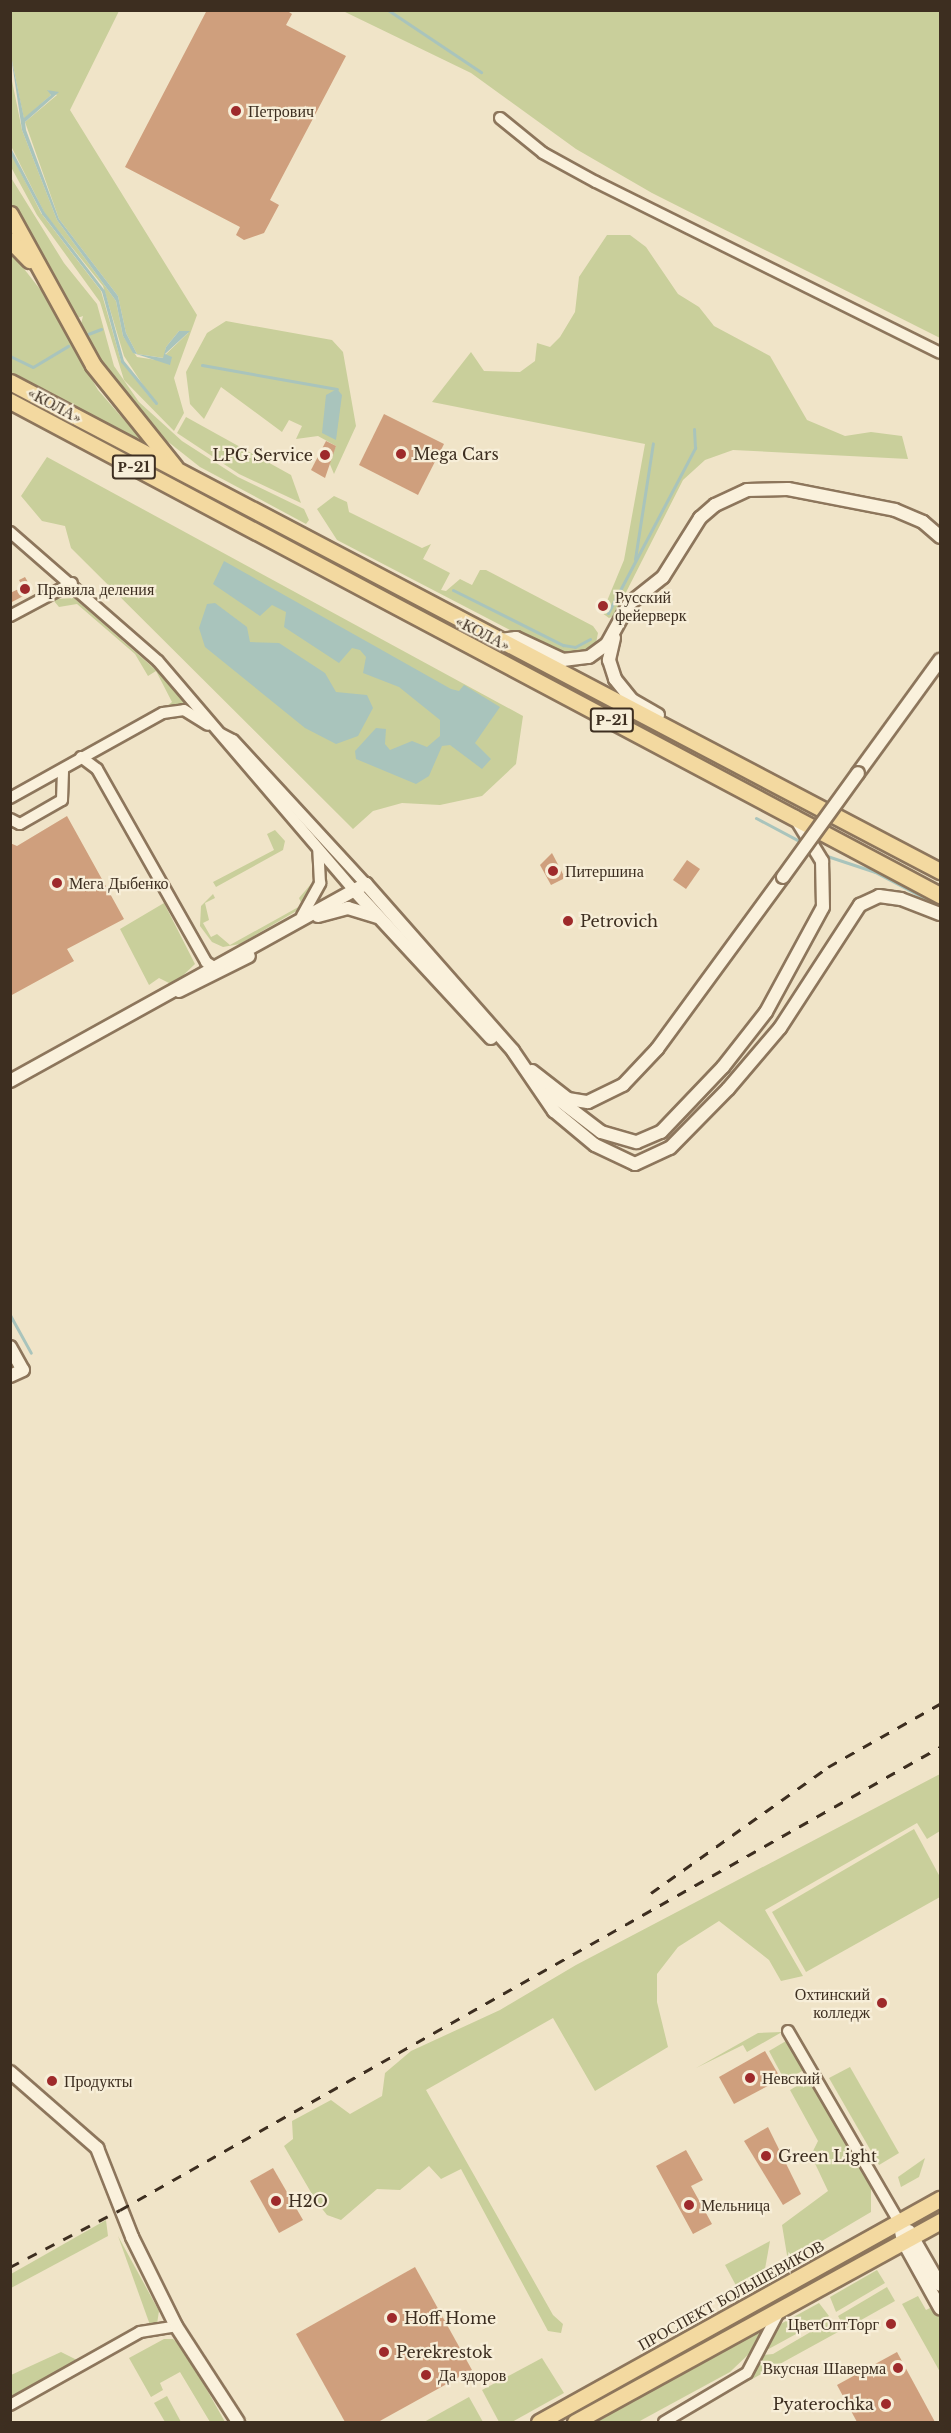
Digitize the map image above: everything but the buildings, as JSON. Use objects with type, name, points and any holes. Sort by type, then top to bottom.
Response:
[{"type":"main road","points":[[10,214],[118,401],[181,473]]},
{"type":"main road","points":[[10,240],[40,273],[71,322]]},
{"type":"main road","name":"«КОЛА»","points":[[10,382],[940,872]]},
{"type":"main road","name":"«КОЛА»","points":[[10,401],[940,895]]},
{"type":"main road","name":"ПРОСПЕКТ БОЛЬШЕВИКОВ","points":[[539,2422],[940,2199]]},
{"type":"main road","points":[[575,2422],[940,2221]]},
{"type":"main road","points":[[691,2338],[699,2354]]},
{"type":"street","points":[[500,118],[543,153],[596,182],[940,353]]},
{"type":"street","points":[[501,640],[516,638],[556,658],[578,660],[599,651],[616,629],[629,604],[663,577],[700,518],[715,505],[747,490],[788,489],[895,510],[922,522],[940,537]]},
{"type":"street","points":[[10,532],[72,583],[158,661],[318,850],[362,889],[384,921],[508,1056],[523,1064],[568,1099],[595,1101],[623,1085],[657,1049],[940,660]]},
{"type":"street","points":[[10,616],[72,583]]},
{"type":"street","points":[[616,629],[609,660],[620,687],[632,700],[688,731],[695,742]]},
{"type":"street","points":[[10,798],[63,771],[81,757],[174,710],[193,714],[233,740],[362,889],[565,1108],[601,1132],[637,1142],[661,1131],[723,1067],[766,1012],[823,907],[822,861],[795,817]]},
{"type":"street","points":[[81,757],[97,769],[200,952],[211,967],[224,971]]},
{"type":"street","points":[[10,819],[20,824],[62,800],[63,771]]},
{"type":"street","points":[[302,916],[320,883],[318,850]]},
{"type":"street","points":[[10,1081],[172,993],[224,971],[362,889]]},
{"type":"street","points":[[172,993],[192,978],[302,916],[362,889]]},
{"type":"street","points":[[523,1064],[554,1111],[595,1145],[635,1164],[670,1148],[728,1089],[780,1028],[860,904],[879,896],[901,899],[940,914]]},
{"type":"street","points":[[318,916],[348,908],[384,921]]},
{"type":"street","points":[[192,978],[200,952]]},
{"type":"street","points":[[10,1347],[23,1370],[10,1376]]},
{"type":"street","points":[[788,2031],[899,2222],[940,2308]]},
{"type":"street","points":[[10,2072],[92,2141],[120,2210],[176,2326],[238,2422]]},
{"type":"street","points":[[908,2239],[940,2285]]},
{"type":"street","points":[[664,2422],[747,2373],[780,2310]]},
{"type":"street","points":[[10,2405],[140,2332],[176,2326]]},
{"type":"green space","points":[[11,11],[119,11],[70,110],[197,315],[174,378],[184,413],[174,431],[124,380],[100,302],[37,215],[11,167],[11,153],[41,213],[101,291],[121,361],[156,405],[124,356],[103,286],[45,214],[11,146],[10,71],[22,130],[57,220],[116,301],[123,336],[137,357],[170,362],[165,355],[188,333],[179,331],[166,347],[164,358],[137,354],[126,333],[118,296],[59,219],[25,122],[57,95],[48,90],[51,95],[24,119],[11,56]]},
{"type":"green space","points":[[343,11],[940,11],[940,338],[652,193],[576,149],[471,73]]},
{"type":"green space","points":[[10,176],[64,263],[97,304],[114,366],[139,402],[182,441],[238,477],[304,509],[309,520],[306,524],[200,467],[143,422],[115,388],[80,328],[83,316],[75,319],[11,208]]},
{"type":"green space","points":[[607,235],[630,235],[646,247],[678,294],[699,307],[714,326],[770,356],[807,420],[845,436],[871,432],[902,436],[908,459],[733,450],[705,460],[683,480],[614,616],[609,618],[602,613],[624,560],[645,444],[432,402],[471,352],[484,371],[520,372],[535,361],[537,343],[550,347],[560,337],[575,312],[579,277]]},
{"type":"green space","points":[[10,251],[43,293],[98,390],[139,437],[136,440],[11,374]]},
{"type":"green space","points":[[226,321],[332,340],[343,352],[356,426],[334,474],[329,462],[336,446],[318,436],[296,439],[302,426],[289,420],[282,432],[221,387],[204,419],[190,404],[186,372],[207,333]]},
{"type":"green space","points":[[186,417],[291,475],[301,503],[239,474],[177,433]]},
{"type":"green space","points":[[47,457],[523,716],[516,764],[482,796],[440,805],[402,803],[373,811],[353,829],[71,548],[65,526],[42,521],[21,496]]},
{"type":"green space","points":[[334,496],[347,502],[349,512],[422,548],[431,544],[423,559],[450,573],[441,590],[446,591],[460,579],[472,585],[480,570],[486,570],[593,626],[598,633],[596,643],[583,652],[558,655],[337,540],[317,509]]},
{"type":"green space","points":[[74,598],[157,671],[194,711],[167,706],[172,702],[156,671],[148,676],[135,654],[77,604],[59,607],[54,601],[11,624],[55,599]]},
{"type":"green space","points":[[275,830],[285,841],[283,850],[216,887],[213,882],[274,850],[267,834]]},
{"type":"green space","points":[[311,884],[316,885],[305,906],[240,944],[223,947],[212,942],[200,926],[201,906],[213,894],[215,898],[205,903],[209,920],[203,923],[211,937],[217,934],[230,945],[302,905],[299,898]]},
{"type":"green space","points":[[164,903],[195,964],[173,985],[159,978],[149,985],[120,929]]},
{"type":"green space","points":[[940,1774],[940,1831],[927,1839],[917,1823],[765,1910],[803,1976],[781,1981],[769,1960],[719,1921],[678,1947],[657,1974],[657,2002],[668,2047],[595,2091],[553,2018],[426,2090],[553,2315],[563,2324],[561,2333],[548,2331],[461,2169],[441,2179],[429,2166],[400,2190],[377,2189],[341,2220],[327,2215],[316,2201],[284,2146],[293,2139],[292,2121],[331,2100],[350,2114],[382,2096],[385,2073],[411,2051],[500,2010],[576,1965]]},
{"type":"green space","points":[[914,1829],[940,1877],[940,1897],[806,1972],[772,1912]]},
{"type":"green space","points":[[782,2032],[747,2052],[743,2045],[696,2068],[758,2033]]},
{"type":"green space","points":[[786,2041],[791,2041],[807,2068],[785,2081],[769,2051]]},
{"type":"green space","points":[[850,2067],[899,2153],[879,2165],[829,2078]]},
{"type":"green space","points":[[812,2077],[871,2181],[871,2212],[788,2261],[782,2225],[828,2191],[811,2155],[818,2141],[790,2090]]},
{"type":"green space","points":[[925,2158],[919,2177],[901,2187],[898,2177]]},
{"type":"green space","points":[[106,2220],[108,2236],[11,2288],[11,2274]]},
{"type":"green space","points":[[118,2236],[159,2311],[157,2324],[150,2325]]},
{"type":"green space","points":[[770,2241],[763,2280],[740,2293],[725,2265]]},
{"type":"green space","points":[[877,2270],[885,2283],[836,2312],[830,2297]]},
{"type":"green space","points":[[887,2287],[895,2301],[845,2329],[838,2316]]},
{"type":"green space","points":[[918,2296],[926,2310],[934,2306],[940,2318],[940,2372],[902,2304]]},
{"type":"green space","points":[[819,2303],[829,2316],[765,2351],[777,2326]]},
{"type":"green space","points":[[831,2320],[838,2332],[745,2383],[763,2355],[773,2354]]},
{"type":"green space","points":[[756,2332],[760,2335],[754,2349],[730,2372],[638,2422],[593,2422]]},
{"type":"green space","points":[[164,2339],[173,2339],[184,2349],[225,2422],[210,2422],[180,2372],[160,2383],[163,2390],[151,2397],[129,2358]]},
{"type":"green space","points":[[61,2352],[77,2360],[11,2396],[11,2375]]},
{"type":"green space","points":[[542,2358],[564,2393],[512,2422],[499,2422],[482,2390]]},
{"type":"green space","points":[[167,2396],[181,2422],[165,2422],[154,2403]]},
{"type":"green space","points":[[469,2397],[483,2422],[424,2422]]},
{"type":"water","points":[[11,56],[24,118],[51,95],[47,90],[59,92],[25,122],[26,130],[59,219],[118,296],[126,333],[137,354],[163,358],[166,347],[179,331],[190,331],[165,354],[172,357],[170,365],[133,353],[123,336],[116,301],[57,220],[22,130]]},
{"type":"water","points":[[337,389],[342,395],[336,440],[322,433],[326,395]]},
{"type":"water","points":[[224,561],[451,689],[459,691],[464,685],[500,707],[475,743],[491,759],[482,769],[450,745],[442,746],[429,776],[416,784],[356,759],[355,751],[376,728],[386,729],[385,744],[390,750],[412,741],[427,747],[440,736],[440,720],[399,687],[363,673],[366,657],[360,650],[352,648],[339,663],[284,627],[286,612],[272,605],[260,616],[213,584]]},
{"type":"water","points":[[215,603],[247,627],[250,642],[279,643],[325,673],[336,692],[367,695],[373,708],[358,736],[336,744],[305,728],[205,647],[199,628],[207,604]]},
{"type":"waterway","points":[[388,10],[481,72]]},
{"type":"waterway","points":[[10,150],[43,213],[103,291],[122,361],[156,403]]},
{"type":"waterway","points":[[88,334],[101,329]]},
{"type":"waterway","points":[[10,356],[33,367],[68,346]]},
{"type":"waterway","points":[[202,365],[337,389]]},
{"type":"waterway","points":[[608,613],[695,448],[694,429]]},
{"type":"waterway","points":[[635,559],[653,443]]},
{"type":"waterway","points":[[453,590],[563,645],[575,647],[590,639]]},
{"type":"waterway","points":[[756,818],[803,843]]},
{"type":"waterway","points":[[824,855],[875,872],[940,906]]},
{"type":"waterway","points":[[10,1315],[31,1353]]},
{"type":"railway","points":[[651,1893],[828,1767],[940,1704]]},
{"type":"railway","points":[[10,2267],[120,2210],[940,1747]]},
{"type":"place","name":"Петрович","points":[[236,111]]},
{"type":"place","name":"Mega Cars","points":[[401,454]]},
{"type":"place","name":"LPG Service","points":[[325,455]]},
{"type":"place","name":"Правила деления","points":[[25,589]]},
{"type":"place","name":"Русский фейерверк","points":[[603,606]]},
{"type":"place","name":"Питершина","points":[[553,871]]},
{"type":"place","name":"Мега Дыбенко","points":[[57,883]]},
{"type":"place","name":"Petrovich","points":[[568,921]]},
{"type":"place","name":"Охтинский колледж","points":[[882,2003]]},
{"type":"place","name":"Невский","points":[[750,2078]]},
{"type":"place","name":"Продукты","points":[[52,2081]]},
{"type":"place","name":"Green Light","points":[[766,2156]]},
{"type":"place","name":"H2O","points":[[276,2201]]},
{"type":"place","name":"Мельница","points":[[689,2205]]},
{"type":"place","name":"Hoff Home","points":[[392,2318]]},
{"type":"place","name":"ЦветОптТорг","points":[[891,2324]]},
{"type":"place","name":"Perekrestok","points":[[384,2352]]},
{"type":"place","name":"Вкусная Шаверма","points":[[898,2368]]},
{"type":"place","name":"Да здоров","points":[[426,2375]]},
{"type":"place","name":"Pyaterochka","points":[[886,2404]]}]
